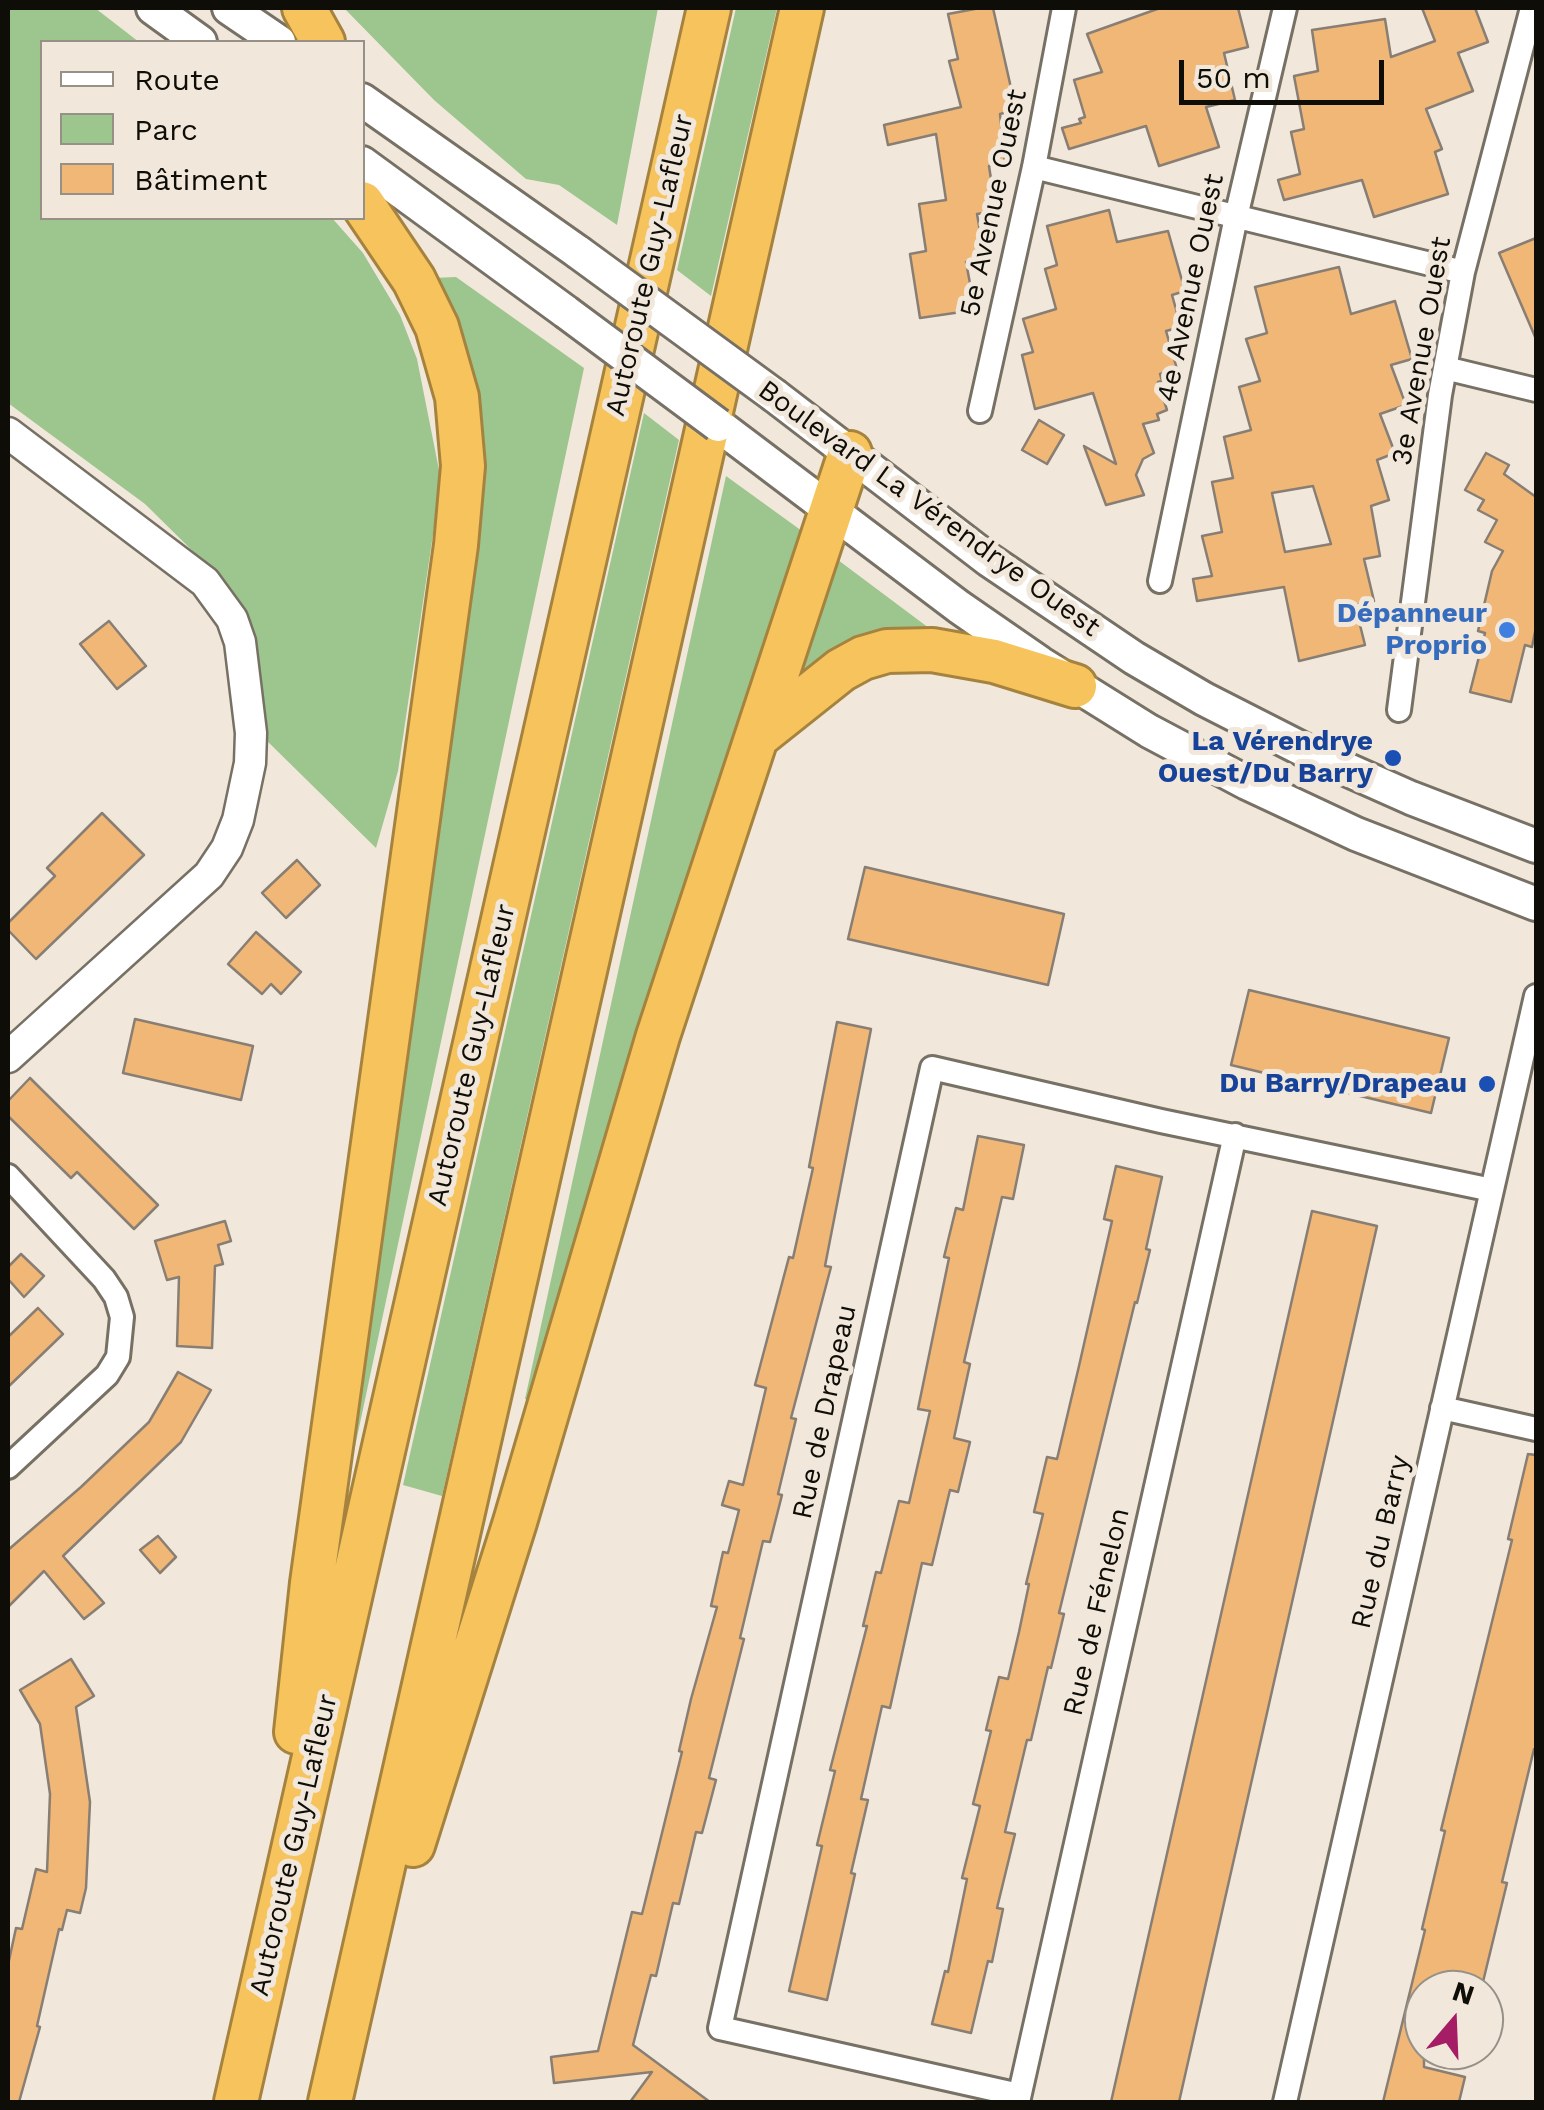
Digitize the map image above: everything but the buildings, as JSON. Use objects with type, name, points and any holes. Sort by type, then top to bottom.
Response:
[{"type":"highway","points":[[304,8],[321,40]]},
{"type":"highway","points":[[671,171],[684,8]]},
{"type":"highway","name":"Autoroute Guy-Lafleur","points":[[236,2102],[709,8]]},
{"type":"highway","points":[[331,2102],[802,8]]},
{"type":"highway","points":[[274,1934],[312,1583],[462,488],[460,420],[445,349],[414,280],[365,206]]},
{"type":"highway","points":[[331,2102],[515,1522],[653,1054],[850,453]]},
{"type":"highway","points":[[758,736],[841,670],[887,650],[932,650],[994,662],[1075,686]]},
{"type":"main road","points":[[154,8],[197,40]]},
{"type":"main road","points":[[230,8],[276,40]]},
{"type":"main road","name":"Boulevard La Vérendrye Ouest","points":[[365,102],[775,396],[1028,588],[1109,642],[1204,699],[1379,785],[1536,846]]},
{"type":"main road","name":"Boulevard La Vérendrye Ouest","points":[[365,165],[959,607],[1075,686],[1177,746],[1329,822],[1536,904]]},
{"type":"street","name":"5e Avenue Ouest","points":[[980,411],[1064,8]]},
{"type":"street","name":"4e Avenue Ouest","points":[[1160,581],[1236,217],[1285,8]]},
{"type":"street","name":"3e Avenue Ouest","points":[[1398,710],[1462,272],[1532,8]]},
{"type":"street","points":[[1034,166],[1462,272]]},
{"type":"street","points":[[1445,368],[1536,390]]},
{"type":"street","points":[[8,432],[205,582],[232,619],[240,642],[251,733],[250,763],[238,820],[227,848],[209,876],[8,1058]]},
{"type":"street","name":"Rue du Barry","points":[[1285,2102],[1536,996]]},
{"type":"street","name":"Rue de Drapeau","points":[[1018,2099],[720,2028],[932,1068],[1492,1190]]},
{"type":"street","name":"Rue de Fénelon","points":[[1018,2099],[1235,1136]]},
{"type":"street","points":[[8,1176],[104,1280],[119,1308],[122,1339],[108,1376],[8,1467]]},
{"type":"street","points":[[1442,1408],[1536,1430]]},
{"type":"green space","points":[[8,8],[95,8],[136,40],[40,40],[40,220],[334,220],[363,253],[400,315],[417,359],[441,480],[398,771],[376,848],[263,737],[216,574],[145,504],[8,403]]},
{"type":"green space","points":[[344,8],[658,8],[617,225],[559,185],[526,179],[434,100]]},
{"type":"green space","points":[[736,8],[777,8],[711,296],[677,270]]},
{"type":"green space","points":[[456,277],[584,368],[349,1475],[340,1474],[477,490],[432,278]]},
{"type":"green space","points":[[644,413],[679,440],[442,1496],[403,1485]]},
{"type":"green space","points":[[726,476],[802,531],[537,1402],[525,1399]]},
{"type":"green space","points":[[834,557],[945,640],[797,678]]},
{"type":"place","name":"Dépanneur Proprio","points":[[1507,630]]},
{"type":"place","name":"La Vérendrye Ouest/Du Barry","points":[[1393,758]]},
{"type":"place","name":"Du Barry/Drapeau","points":[[1487,1084]]}]
